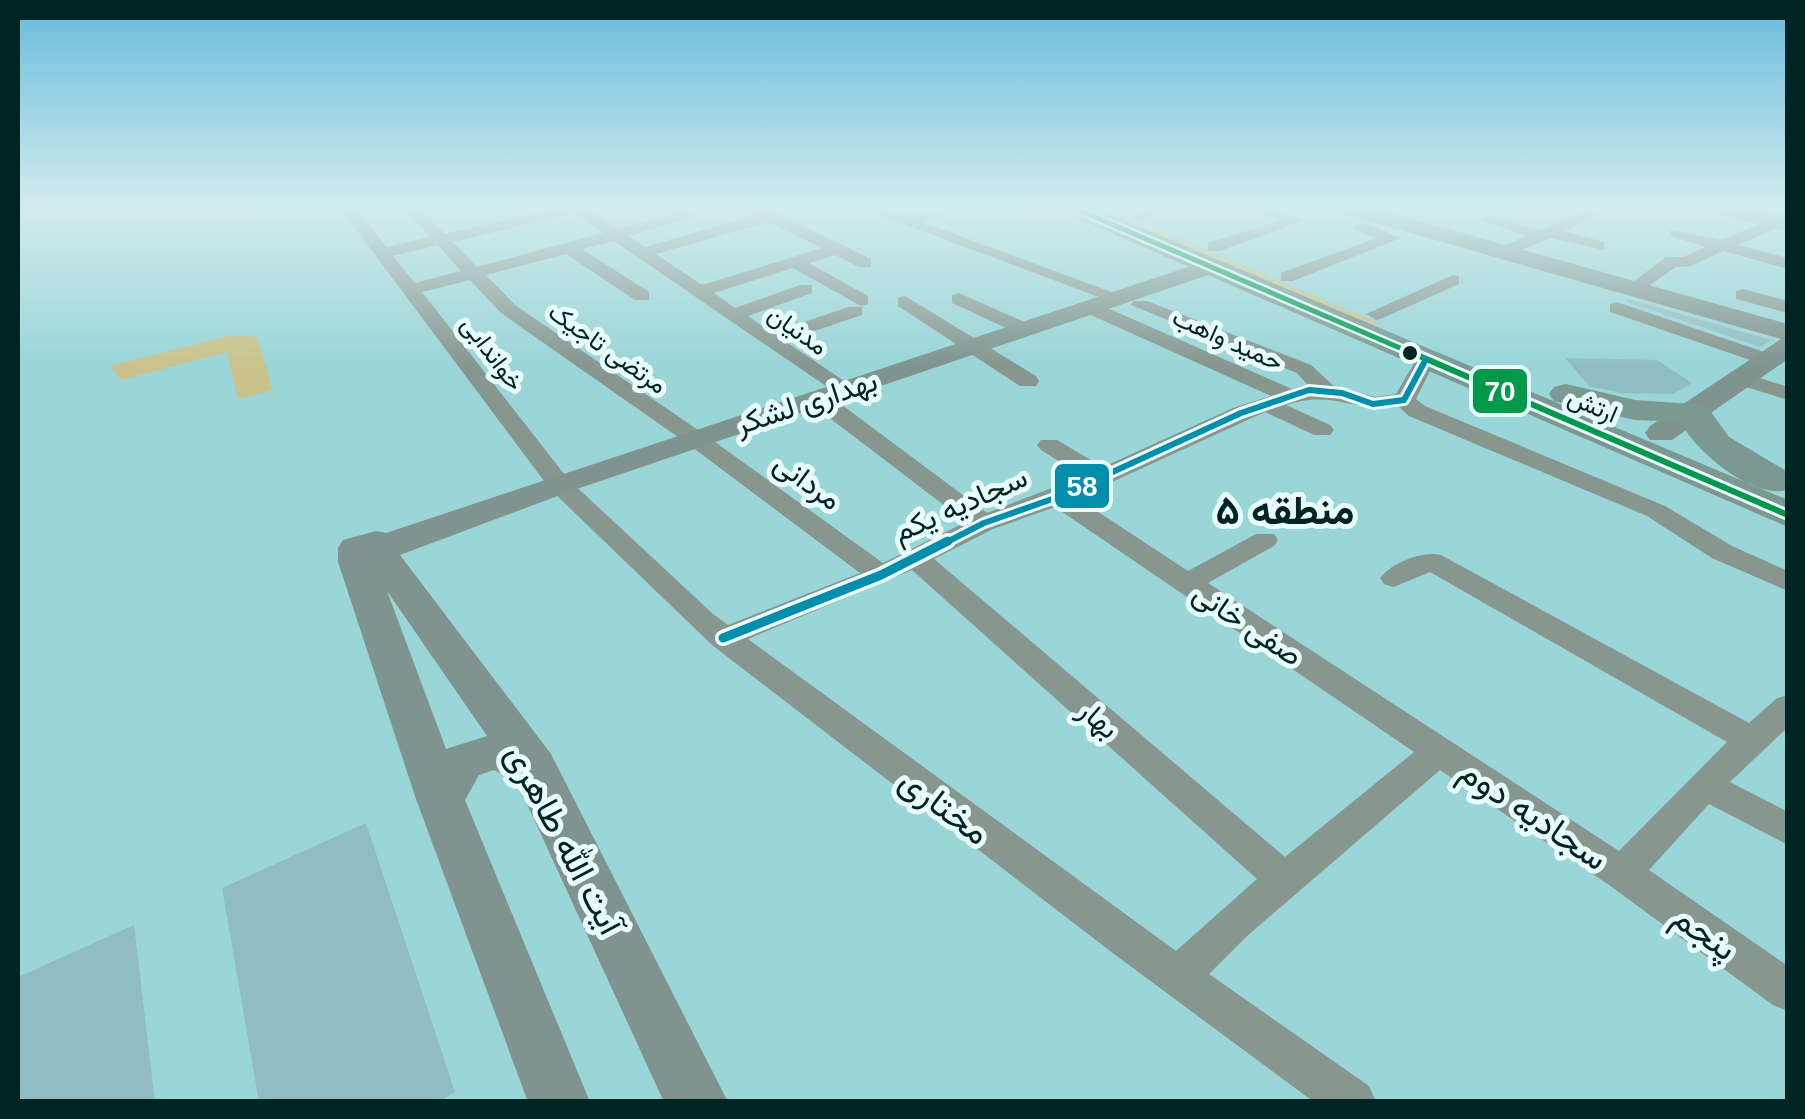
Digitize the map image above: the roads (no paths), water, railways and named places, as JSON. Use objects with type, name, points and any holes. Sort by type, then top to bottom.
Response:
[{"type":"main road","name":"ارتش","points":[[1218,260],[1426,359],[1568,406]]},
{"type":"main road","name":"ارتش","points":[[1223,260],[1287,278],[1376,314],[1568,406],[1688,472],[1691,466],[1703,462],[1785,495]]},
{"type":"main road","points":[[1568,406],[1694,412],[1698,427],[1720,448],[1785,495]]},
{"type":"main road","points":[[1568,406],[1608,430],[1661,433],[1785,495]]},
{"type":"street","name":"خواندابی","points":[[387,260],[558,484]]},
{"type":"street","name":"مرتضی تاجیک","points":[[458,260],[508,309],[696,439]]},
{"type":"street","points":[[410,290],[522,260]]},
{"type":"street","points":[[588,260],[642,296]]},
{"type":"street","name":"مدنیان","points":[[653,260],[769,340],[984,523]]},
{"type":"street","points":[[699,292],[800,260]]},
{"type":"street","points":[[861,260],[865,262]]},
{"type":"street","points":[[1014,260],[1304,369],[1325,390]]},
{"type":"street","name":"بهداری لشکر","points":[[374,549],[1024,329],[1089,308],[1130,301],[1205,260]]},
{"type":"street","points":[[1287,278],[1334,260]]},
{"type":"street","points":[[1534,260],[1788,333]]},
{"type":"street","points":[[1634,288],[1672,261],[1689,260]]},
{"type":"street","points":[[769,340],[858,306],[794,262]]},
{"type":"street","points":[[1376,314],[1452,280]]},
{"type":"street","points":[[732,315],[806,289]]},
{"type":"street","points":[[1743,295],[1788,307]]},
{"type":"street","points":[[959,299],[1024,329]]},
{"type":"street","points":[[905,302],[1028,382]]},
{"type":"street","name":"حمید واهب","points":[[1089,308],[1279,401],[1322,430]]},
{"type":"street","points":[[1617,308],[1769,364],[1788,394]]},
{"type":"street","points":[[1426,359],[1404,400],[1416,411],[1656,511],[1722,552],[1788,582]]},
{"type":"street","points":[[1661,433],[1769,364]]},
{"type":"street","name":"سجادیه یکم","points":[[723,638],[881,575],[984,523],[1058,497],[1211,425],[1279,401],[1325,390],[1374,404],[1404,400]]},
{"type":"street","name":"مردانی","points":[[696,439],[881,575]]},
{"type":"street","points":[[1049,446],[1101,476]]},
{"type":"street","name":"مختاری","points":[[558,484],[723,638],[1178,977],[1353,1102]]},
{"type":"street","name":"صفی خانی","points":[[1058,497],[1439,750]]},
{"type":"street","points":[[1187,582],[1265,540]]},
{"type":"street","points":[[374,549],[440,799],[554,1100]]},
{"type":"street","name":"آیت الله طاهری","points":[[374,549],[534,767],[697,1102]]},
{"type":"street","name":"بهار","points":[[915,558],[1284,879]]},
{"type":"street","points":[[1394,578],[1431,560],[1752,740]]},
{"type":"street","name":"سجادیه دوم","points":[[1178,977],[1284,879],[1439,750],[1622,873],[1705,785],[1788,708]]},
{"type":"street","points":[[440,799],[462,762],[496,751],[534,767]]},
{"type":"street","points":[[1705,785],[1788,830]]},
{"type":"street","name":"پنجم","points":[[1622,873],[1788,991]]},
{"type":"district","name":"منطقه ۵","points":[[1285,510]]}]
